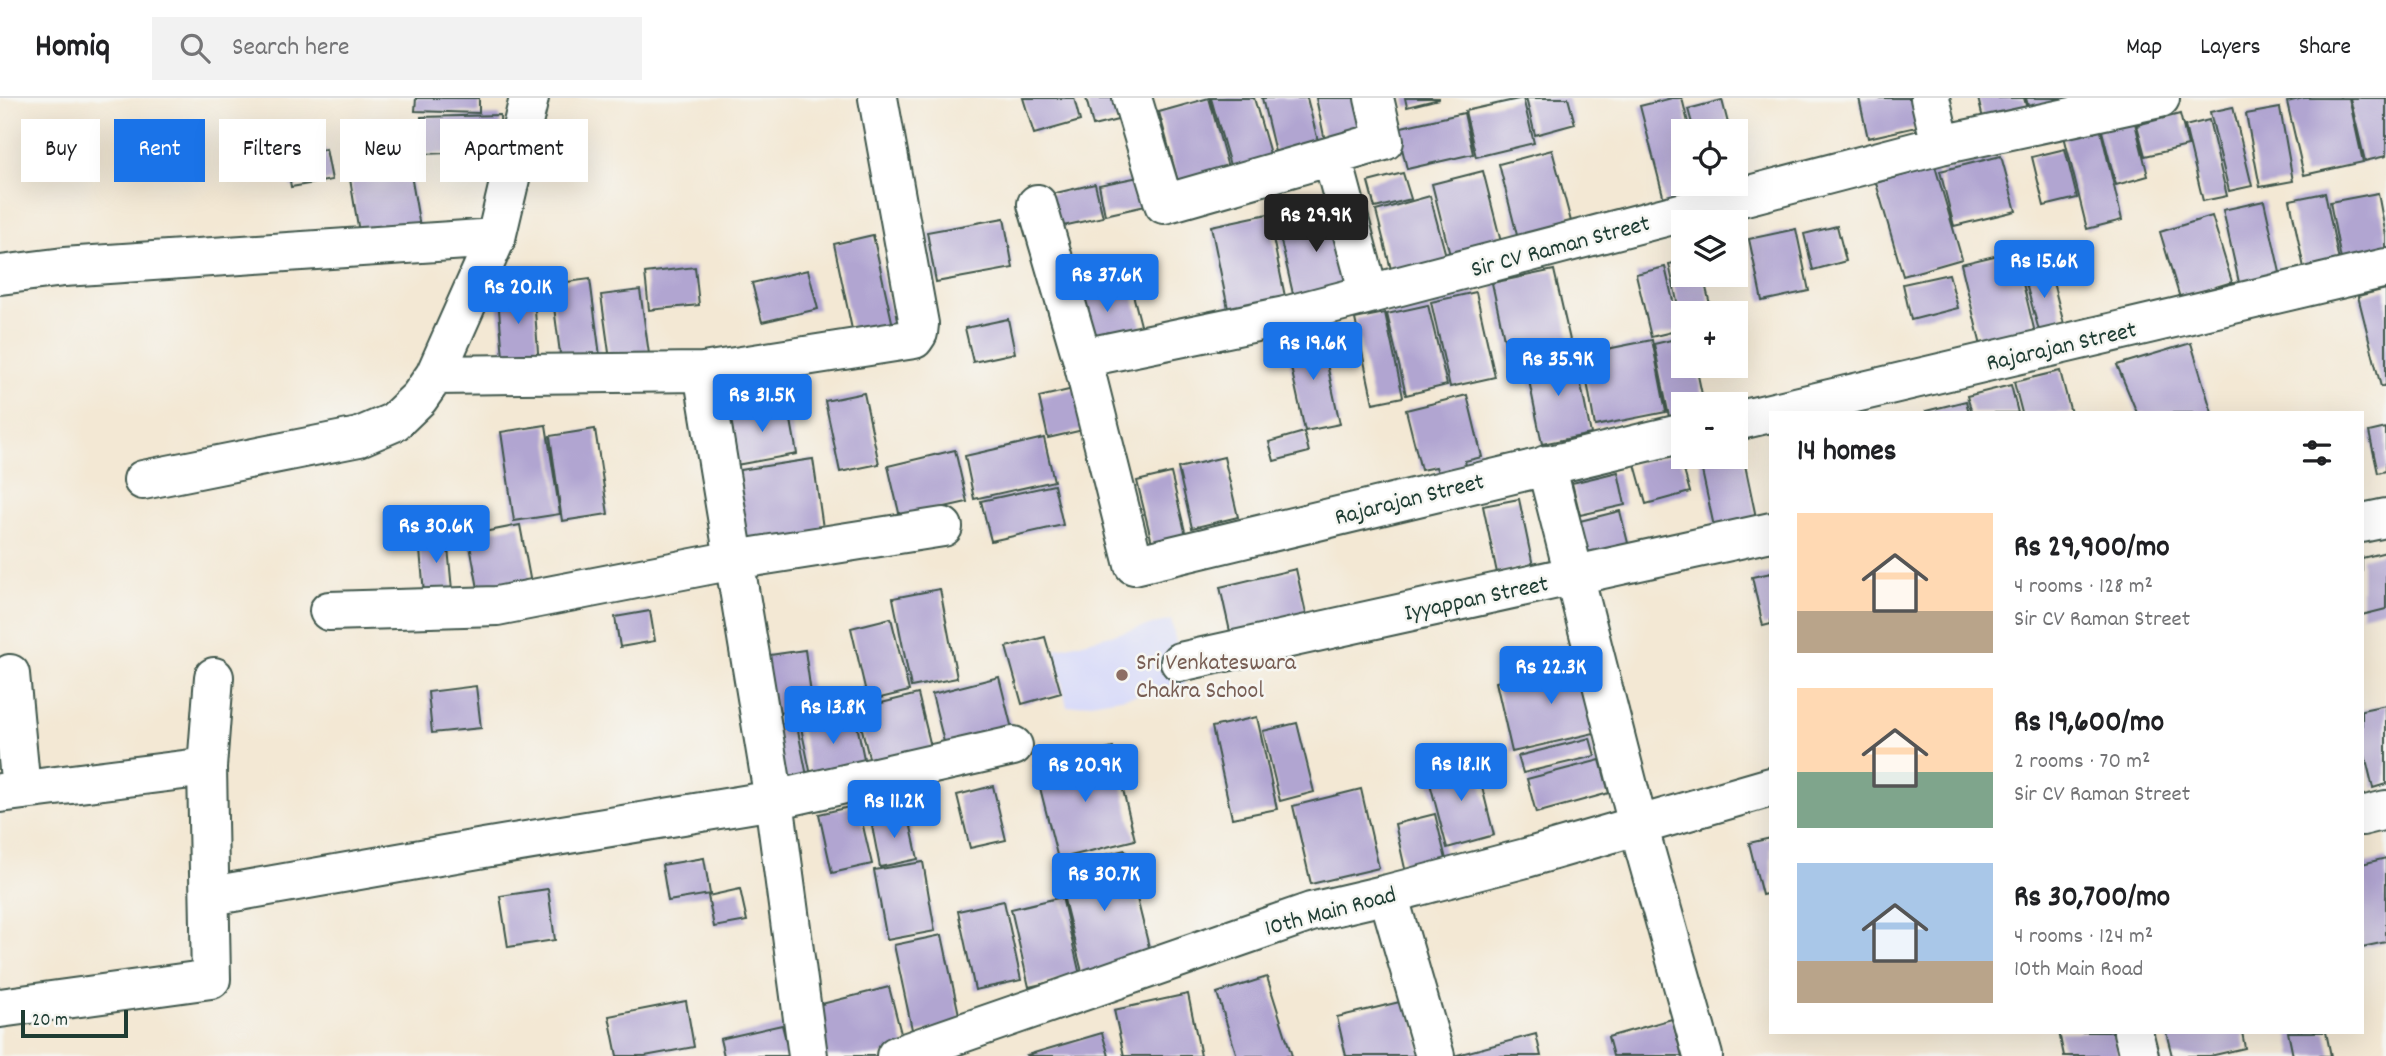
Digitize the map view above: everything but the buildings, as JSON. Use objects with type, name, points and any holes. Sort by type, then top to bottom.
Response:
[{"type":"street","points":[[143,480],[359,437],[394,422],[419,398],[436,375],[496,238],[529,98]]},
{"type":"street","points":[[436,375],[704,372],[914,339],[919,324],[878,98]]},
{"type":"street","points":[[1132,98],[1164,204],[1384,141],[1374,98]]},
{"type":"street","points":[[1930,98],[1941,145]]},
{"type":"street","name":"Sir CV Raman Street","points":[[1082,358],[1285,316],[1941,145],[2160,98]]},
{"type":"street","points":[[1332,156],[1369,294]]},
{"type":"street","points":[[1037,204],[1082,358]]},
{"type":"street","points":[[0,275],[64,267],[496,238]]},
{"type":"street","name":"Rajarajan Street","points":[[1778,411],[2386,268]]},
{"type":"street","name":"Rajarajan Street","points":[[1082,358],[1134,565],[1671,436]]},
{"type":"street","points":[[704,372],[774,800],[808,1056]]},
{"type":"street","name":"Rajarajan Street","points":[[1748,418],[1769,413]]},
{"type":"street","points":[[1546,465],[1638,824],[1703,1056]]},
{"type":"street","points":[[2364,523],[2386,518]]},
{"type":"street","points":[[329,611],[497,606],[734,560],[943,527]]},
{"type":"street","name":"Iyyappan Street","points":[[1180,662],[1769,532]]},
{"type":"street","points":[[10,674],[10,792],[207,767]]},
{"type":"street","points":[[0,1008],[211,979],[207,767],[214,677]]},
{"type":"street","points":[[211,896],[774,800],[1013,746]]},
{"type":"street","name":"10th Main Road","points":[[896,1056],[1311,912],[1388,894],[1769,788]]},
{"type":"street","points":[[2364,816],[2386,810]]},
{"type":"street","points":[[1388,894],[1435,1056]]},
{"type":"street","points":[[2134,1034],[2139,1056]]},
{"type":"shaded area","name":"Sri Venkateswara Chakra School","points":[[1171,620],[1186,687],[1067,707],[1055,649]]},
{"type":"place","name":"Sri Venkateswara Chakra School","points":[[1122,675]]}]
